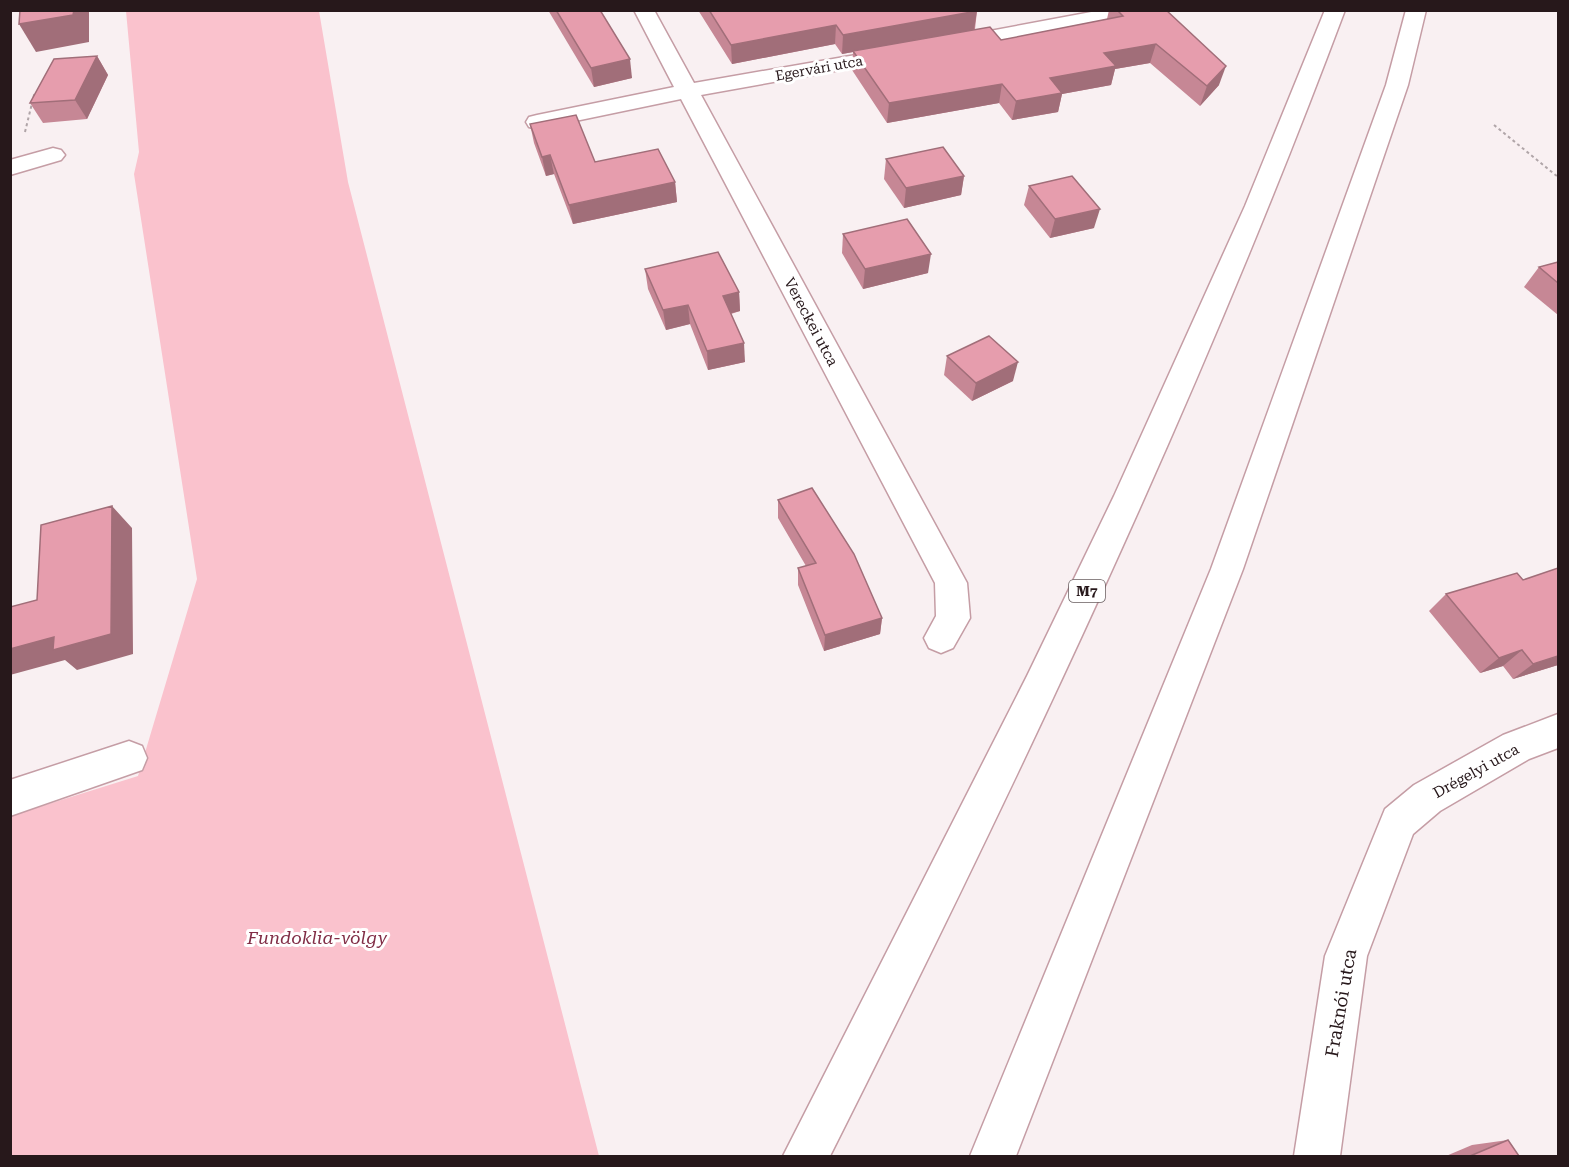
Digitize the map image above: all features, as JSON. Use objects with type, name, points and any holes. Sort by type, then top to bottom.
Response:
[{"type":"main road","name":"Vereckei utca","points":[[644,10],[951,583],[953,618],[941,638]]},
{"type":"main road","name":"Egervári utca","points":[[537,122],[687,91],[1137,10]]},
{"type":"main road","name":"M7","points":[[806,1156],[873,1026],[1082,600],[1230,275],[1335,10]]},
{"type":"main road","points":[[993,1156],[1227,569],[1397,85],[1416,10]]},
{"type":"main road","points":[[14,167],[53,155]]},
{"type":"main road","name":"Drégelyi utca","points":[[1399,822],[1428,798],[1482,766],[1516,747],[1558,731]]},
{"type":"main road","points":[[10,798],[129,758]]},
{"type":"main road","name":"Fraknói utca","points":[[1317,1156],[1346,956],[1399,822]]},
{"type":"path","points":[[14,167],[34,95],[42,88]]},
{"type":"path","points":[[1494,125],[1558,177]]},
{"type":"green space","name":"Fundoklia-völgy","points":[[126,11],[319,11],[348,182],[599,1156],[11,1156],[10,816],[138,776],[197,579],[134,174],[139,152]]},
{"type":"building","points":[[20,10],[74,10],[73,15],[19,24]]},
{"type":"building","points":[[556,10],[600,10],[630,59],[591,68]]},
{"type":"building","points":[[709,10],[977,11],[843,35],[836,25],[731,45]]},
{"type":"building","points":[[1117,10],[1166,10],[1226,66],[1207,86],[1156,44],[1104,53],[1116,66],[1050,78],[1062,93],[1016,101],[1002,84],[889,103],[853,51],[990,27],[1001,40],[1123,16]]},
{"type":"building","points":[[97,56],[75,100],[30,103],[54,59]]},
{"type":"building","points":[[576,115],[595,162],[658,149],[675,182],[569,205],[550,155],[542,157],[530,124]]},
{"type":"building","points":[[943,147],[964,176],[906,188],[886,159]]},
{"type":"building","points":[[1072,176],[1100,209],[1055,219],[1029,186]]},
{"type":"building","points":[[907,219],[931,254],[865,269],[843,234]]},
{"type":"building","points":[[718,252],[739,292],[723,296],[744,343],[707,351],[688,305],[663,310],[645,269]]},
{"type":"building","points":[[1558,262],[1558,283],[1539,267]]},
{"type":"building","points":[[989,336],[1018,362],[976,383],[947,356]]},
{"type":"building","points":[[812,488],[854,554],[882,618],[825,635],[798,568],[816,563],[778,500]]},
{"type":"building","points":[[112,506],[111,634],[53,650],[54,637],[10,649],[10,607],[37,600],[41,525]]},
{"type":"building","points":[[1558,568],[1558,656],[1533,664],[1522,650],[1499,658],[1446,594],[1517,573],[1523,580]]},
{"type":"building","points":[[1508,1140],[1519,1156],[1470,1156]]}]
